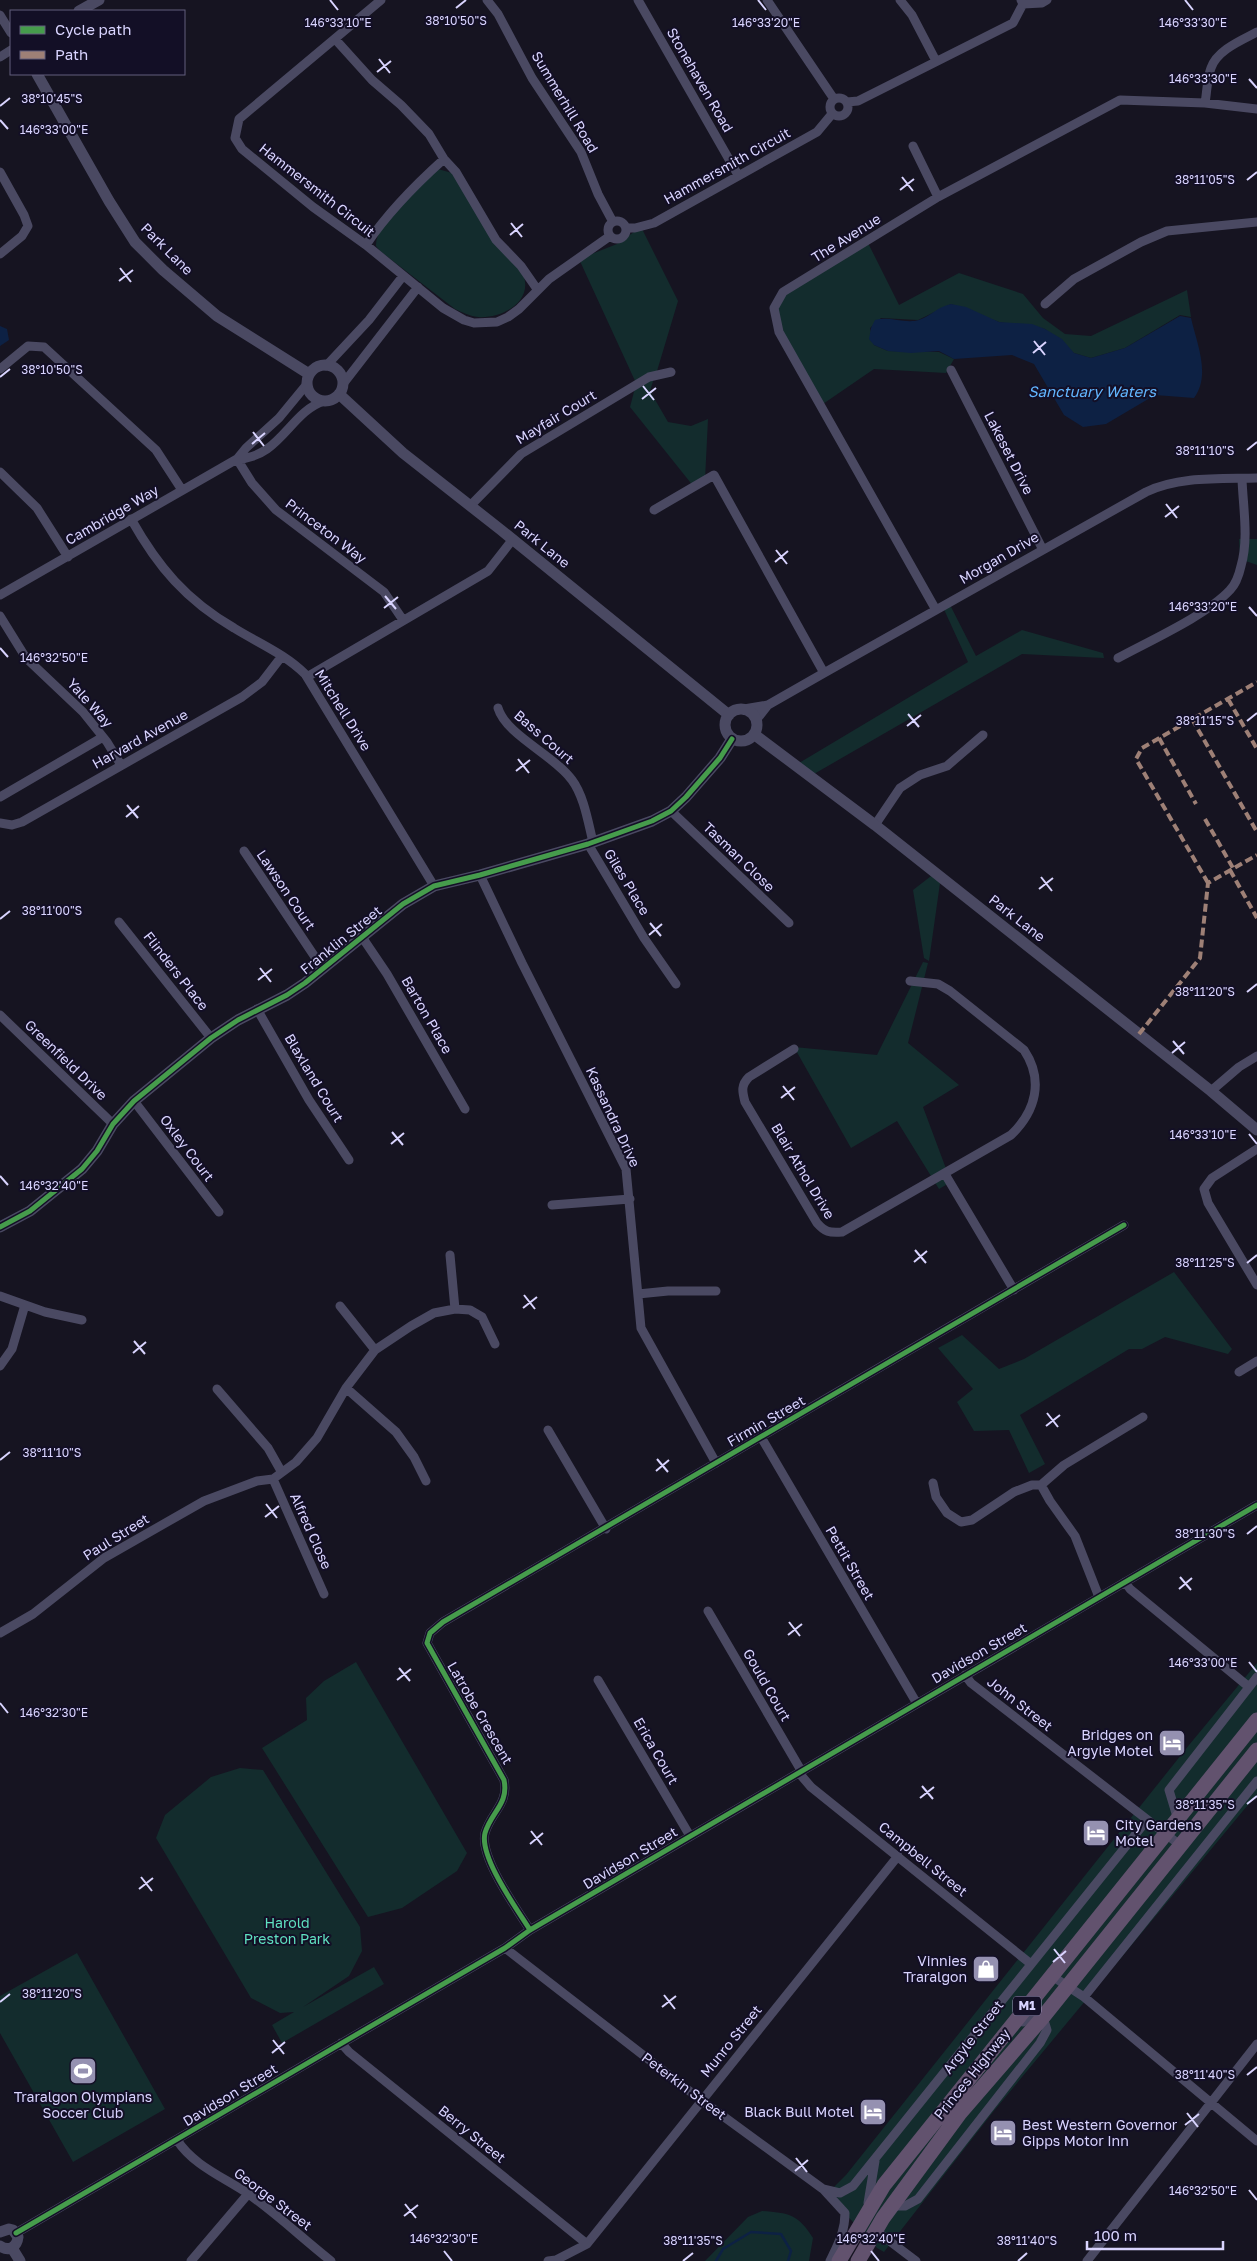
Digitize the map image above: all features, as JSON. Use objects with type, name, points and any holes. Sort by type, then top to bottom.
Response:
[{"type":"highway","name":"Princes Highway","points":[[875,2230],[960,2113],[1037,2015],[1059,1980],[1166,1834],[1257,1720]]},
{"type":"highway","name":"Princes Highway","points":[[861,2222],[878,2183],[991,2050],[1059,1980],[1180,1845],[1257,1750]]},
{"type":"highway","points":[[878,2183],[894,2188],[940,2132],[960,2113]]},
{"type":"highway","points":[[861,2222],[875,2230]]},
{"type":"highway","name":"M1","points":[[840,2261],[861,2222]]},
{"type":"highway","name":"M1","points":[[858,2261],[875,2230]]},
{"type":"street","points":[[81,10],[99,0]]},
{"type":"street","name":"Hammersmith Circuit","points":[[381,0],[240,119],[235,138],[242,149],[313,207],[366,245],[443,308],[464,320],[474,323],[497,322],[508,317],[519,309],[537,289],[610,236],[614,239],[622,238],[627,232],[626,228],[635,228],[654,223],[817,132],[832,114],[843,116],[847,112],[847,102],[858,101],[1013,23],[1022,2]]},
{"type":"street","name":"Summerhill Road","points":[[486,0],[498,14],[532,78],[581,152],[613,222]]},
{"type":"street","name":"Stonehaven Road","points":[[638,0],[738,175]]},
{"type":"street","points":[[767,0],[834,99]]},
{"type":"street","points":[[900,0],[912,15],[936,61]]},
{"type":"street","points":[[1022,2],[1042,3],[1047,0]]},
{"type":"street","points":[[0,16],[10,31]]},
{"type":"street","points":[[1206,103],[1210,69],[1214,60],[1222,52],[1257,32]]},
{"type":"street","points":[[335,39],[372,80],[414,117],[429,134],[444,159],[456,172],[492,235],[521,266],[537,289]]},
{"type":"street","name":"Park Lane","points":[[39,75],[113,208],[135,242],[163,270],[217,316],[308,379]]},
{"type":"street","points":[[834,99],[841,98],[847,102]]},
{"type":"street","points":[[832,114],[830,106],[834,99]]},
{"type":"street","name":"The Avenue","points":[[936,610],[779,332],[774,308],[784,292],[938,197],[1120,100],[1206,103],[1257,109]]},
{"type":"street","points":[[913,146],[938,197]]},
{"type":"street","points":[[366,245],[391,211],[416,183],[444,159]]},
{"type":"street","points":[[0,172],[24,215],[28,226],[22,236],[0,254]]},
{"type":"street","points":[[610,236],[608,227],[613,222],[624,223],[626,228]]},
{"type":"street","points":[[1045,304],[1074,279],[1141,242],[1168,231],[1257,222]]},
{"type":"street","points":[[326,366],[360,329],[403,276]]},
{"type":"street","points":[[341,389],[338,371],[326,366],[319,366],[308,379],[313,397],[324,401],[330,400],[341,389],[374,341],[418,287]]},
{"type":"street","points":[[360,329],[374,341]]},
{"type":"street","points":[[0,369],[28,346],[44,347],[156,450],[182,490]]},
{"type":"street","name":"Lakeset Drive","points":[[951,370],[1042,548]]},
{"type":"street","name":"Mayfair Court","points":[[470,506],[520,454],[649,378],[671,372]]},
{"type":"street","name":"Cambridge Way","points":[[0,595],[237,459],[246,448],[279,418],[308,379]]},
{"type":"street","name":"Park Lane","points":[[341,389],[403,453],[729,715]]},
{"type":"street","name":"Cambridge Way","points":[[237,459],[247,459],[268,448],[284,435],[308,409],[324,401]]},
{"type":"street","name":"Princeton Way","points":[[237,459],[257,490],[276,510],[384,592],[403,620]]},
{"type":"street","points":[[0,472],[37,508],[68,557]]},
{"type":"street","points":[[654,510],[714,475],[824,672]]},
{"type":"street","name":"Morgan Drive","points":[[744,709],[768,705],[1042,548],[1159,486],[1179,482],[1257,478]]},
{"type":"street","points":[[1118,658],[1218,601],[1230,590],[1237,579],[1242,564],[1244,545],[1242,479]]},
{"type":"street","name":"Mitchell Drive","points":[[131,519],[160,565],[185,592],[227,624],[294,664],[307,677],[434,886]]},
{"type":"street","points":[[307,677],[488,571],[512,539]]},
{"type":"street","name":"Yale Way","points":[[0,616],[26,658],[83,712],[103,737],[121,765]]},
{"type":"street","name":"Harvard Avenue","points":[[0,823],[12,825],[22,822],[254,690],[270,674],[282,656]]},
{"type":"street","name":"Morgan Drive","points":[[757,719],[768,705]]},
{"type":"street","name":"Bass Court","points":[[498,708],[500,717],[511,728],[548,756],[572,779],[578,789],[591,843]]},
{"type":"street","points":[[744,709],[749,711],[757,719],[755,735],[747,741],[732,739],[728,736],[725,725],[729,715],[733,711],[744,709]]},
{"type":"street","name":"Park Lane","points":[[755,735],[875,825],[1211,1091],[1257,1130]]},
{"type":"street","points":[[875,825],[900,788],[920,775],[947,766],[983,735]]},
{"type":"street","name":"Harvard Avenue","points":[[0,797],[103,737]]},
{"type":"street","name":"Franklin Street","points":[[0,1227],[30,1211],[82,1169],[97,1151],[112,1124],[134,1101],[222,1029],[287,995],[323,969],[403,904],[434,886],[480,875],[591,843],[633,829],[671,811],[709,772],[732,739]]},
{"type":"street","name":"Tasman Close","points":[[671,811],[789,924]]},
{"type":"street","name":"Giles Place","points":[[591,843],[644,938],[676,984]]},
{"type":"street","name":"Lawson Court","points":[[244,851],[323,969]]},
{"type":"street","name":"Kassandra Drive","points":[[480,875],[522,963],[626,1169],[641,1328],[716,1463]]},
{"type":"street","name":"Flinders Place","points":[[119,922],[211,1038]]},
{"type":"street","name":"Barton Place","points":[[362,937],[387,974],[465,1109]]},
{"type":"street","name":"Blair Athol Drive","points":[[794,1049],[744,1082],[742,1090],[745,1102],[817,1223],[824,1231],[830,1233],[842,1232],[1011,1135],[1022,1125],[1031,1111],[1035,1095],[1035,1078],[1032,1062],[1024,1050],[950,991],[938,984],[910,981]]},
{"type":"street","name":"Blaxland Court","points":[[257,1010],[309,1100],[349,1160]]},
{"type":"street","name":"Greenfield Drive","points":[[0,1015],[112,1124]]},
{"type":"street","points":[[1211,1091],[1239,1067],[1257,1056]]},
{"type":"street","name":"Oxley Court","points":[[134,1101],[219,1212]]},
{"type":"street","points":[[1257,1148],[1212,1178],[1204,1189],[1208,1203],[1257,1285]]},
{"type":"street","points":[[945,1174],[1014,1290]]},
{"type":"street","points":[[552,1204],[630,1199]]},
{"type":"street","name":"Firmin Street","points":[[427,1643],[430,1633],[443,1622],[606,1529],[1124,1225]]},
{"type":"street","points":[[450,1255],[455,1308]]},
{"type":"street","points":[[638,1294],[668,1291],[716,1291]]},
{"type":"street","points":[[0,1296],[45,1312],[82,1320]]},
{"type":"street","points":[[0,1366],[12,1349],[25,1305]]},
{"type":"street","points":[[340,1306],[376,1350]]},
{"type":"street","points":[[273,1479],[281,1471],[296,1462],[317,1438],[346,1388],[376,1350],[411,1326],[434,1313],[455,1308],[470,1310],[482,1317],[495,1344]]},
{"type":"street","points":[[1239,1372],[1257,1361]]},
{"type":"street","points":[[346,1388],[396,1432],[414,1457],[426,1481]]},
{"type":"street","points":[[217,1389],[268,1448],[281,1471]]},
{"type":"street","points":[[933,1483],[936,1497],[954,1519],[961,1522],[972,1520],[1024,1488],[1041,1485],[1064,1465],[1142,1417]]},
{"type":"street","points":[[548,1430],[606,1529]]},
{"type":"street","name":"Pettit Street","points":[[761,1437],[916,1702]]},
{"type":"street","name":"Paul Street","points":[[0,1633],[33,1614],[104,1558],[204,1501],[257,1481],[273,1479]]},
{"type":"street","name":"Alfred Close","points":[[273,1479],[324,1594]]},
{"type":"street","points":[[1041,1485],[1075,1536],[1099,1597]]},
{"type":"street","name":"Davidson Street","points":[[16,2233],[505,1948],[530,1930],[800,1773],[916,1702],[1257,1504]]},
{"type":"street","points":[[1125,1582],[1130,1589],[1249,1687]]},
{"type":"street","name":"Gould Court","points":[[708,1611],[800,1773]]},
{"type":"street","name":"Latrobe Crescent","points":[[427,1643],[504,1780],[504,1798],[485,1834],[486,1849],[492,1865],[530,1930]]},
{"type":"street","name":"John Street","points":[[965,1675],[970,1683],[1180,1845]]},
{"type":"street","points":[[1178,1820],[1169,1790],[1257,1677]]},
{"type":"street","name":"Erica Court","points":[[598,1680],[690,1836]]},
{"type":"street","name":"Campbell Street","points":[[800,1773],[811,1787],[1031,1964]]},
{"type":"street","points":[[1084,1997],[1257,1781]]},
{"type":"street","name":"Argyle Street","points":[[823,2189],[840,2193],[853,2186],[1148,1820]]},
{"type":"street","name":"Munro Street","points":[[587,2244],[898,1856]]},
{"type":"street","name":"Peterkin Street","points":[[505,1948],[702,2100],[823,2189],[844,2213],[845,2226],[842,2238],[830,2261]]},
{"type":"street","points":[[1059,1980],[1084,1997],[1210,2104],[1257,2141]]},
{"type":"street","points":[[892,2206],[905,2206],[918,2199],[1040,2044],[1047,2030],[1037,2015],[1008,2039],[991,2050]]},
{"type":"street","name":"Berry Street","points":[[341,2043],[348,2052],[587,2244]]},
{"type":"street","points":[[1088,2261],[1257,2044]]},
{"type":"street","name":"George Street","points":[[177,2140],[182,2148],[210,2171],[248,2194],[331,2261]]},
{"type":"street","points":[[875,2161],[878,2183]]},
{"type":"street","points":[[191,2261],[248,2194]]},
{"type":"street","points":[[0,2230],[9,2228],[16,2233],[17,2241],[12,2248]]},
{"type":"street","points":[[875,2230],[916,2261]]},
{"type":"street","points":[[548,2261],[556,2260],[587,2244]]},
{"type":"street","points":[[0,2246],[12,2248]]},
{"type":"street","points":[[12,2248],[20,2261]]},
{"type":"green space","points":[[438,169],[452,173],[524,277],[525,286],[519,302],[504,312],[487,317],[478,317],[455,309],[376,246],[383,226],[391,216]]},
{"type":"green space","points":[[641,227],[678,301],[657,371],[636,383],[579,259],[617,244]]},
{"type":"green space","points":[[868,243],[899,305],[959,273],[1023,294],[1043,318],[1065,334],[1091,336],[1187,290],[1191,317],[1180,315],[1125,348],[1091,358],[1074,353],[1045,329],[999,322],[951,304],[918,320],[881,318],[870,328],[874,345],[888,351],[939,352],[954,359],[946,373],[874,369],[820,406],[779,332],[774,308],[784,292]]},
{"type":"green space","points":[[656,372],[650,391],[668,422],[691,426],[708,419],[705,480],[694,487],[630,407],[636,384]]},
{"type":"green space","points":[[1239,539],[1257,539],[1257,565],[1240,559]]},
{"type":"green space","points":[[948,601],[976,656],[1022,630],[1103,653],[1104,658],[1022,654],[814,774],[799,763],[968,662],[942,605]]},
{"type":"green space","points":[[935,873],[941,876],[929,961],[924,958],[913,890]]},
{"type":"green space","points":[[923,962],[928,963],[908,1043],[959,1085],[923,1107],[951,1182],[939,1189],[897,1121],[851,1148],[794,1047],[877,1055]]},
{"type":"green space","points":[[1174,1272],[1232,1349],[1228,1354],[1165,1337],[1142,1349],[1129,1349],[1020,1415],[1045,1464],[1029,1473],[1009,1430],[974,1431],[957,1402],[973,1389],[938,1348],[962,1335],[999,1369],[1024,1359]]},
{"type":"green space","points":[[356,1662],[467,1853],[457,1871],[402,1908],[368,1917],[262,1748],[307,1720],[306,1698],[324,1681]]},
{"type":"green space","points":[[1257,1663],[1257,1794],[993,2112],[884,2252],[877,2248],[827,2194],[846,2175],[1189,1745]]},
{"type":"green space","name":"Harold Preston Park","points":[[240,1768],[263,1770],[360,1927],[362,1951],[349,1976],[303,2007],[374,1967],[384,1984],[282,2043],[272,2025],[294,2012],[280,2013],[251,1998],[156,1838],[165,1815],[211,1777]]},
{"type":"green space","name":"Traralgon Olympians Soccer Club","points":[[77,1953],[165,2109],[73,2162],[0,2033],[0,1996]]},
{"type":"green space","points":[[762,2211],[792,2216],[808,2230],[813,2238],[809,2261],[705,2261],[748,2217]]},
{"type":"water","name":"Sanctuary Waters","points":[[951,304],[966,307],[999,322],[1032,324],[1045,329],[1062,339],[1074,353],[1091,358],[1125,348],[1180,316],[1191,318],[1201,359],[1202,379],[1199,389],[1194,398],[1155,395],[1106,424],[1083,427],[1064,415],[1034,364],[1012,355],[954,359],[939,351],[911,353],[888,351],[874,345],[869,339],[875,320],[919,320]]},
{"type":"water","points":[[0,326],[7,329],[9,340],[0,346]]},
{"type":"waterway","points":[[716,2261],[723,2249],[751,2232],[781,2234],[791,2251],[788,2261]]},
{"type":"marked path","points":[[1208,883],[1136,759],[1142,748],[1257,682]]},
{"type":"marked path","points":[[1228,699],[1257,749]]},
{"type":"marked path","points":[[1192,719],[1257,832]]},
{"type":"marked path","points":[[1159,738],[1196,804]]},
{"type":"marked path","points":[[1205,819],[1233,868]]},
{"type":"marked path","points":[[1139,1034],[1200,958],[1208,883],[1257,855]]},
{"type":"marked path","points":[[1230,870],[1257,918]]},
{"type":"cycle path","points":[[0,1227],[30,1211],[82,1169],[97,1151],[113,1124],[134,1101],[211,1038],[238,1020],[287,995],[305,983],[403,904],[434,886],[588,844],[652,821],[671,811],[686,797],[720,758],[732,739]]},
{"type":"cycle path","points":[[530,1930],[500,1883],[493,1869],[485,1843],[485,1833],[502,1802],[505,1788],[504,1780],[427,1643],[430,1633],[443,1622],[1124,1225]]},
{"type":"cycle path","points":[[16,2233],[505,1948],[530,1930],[711,1823],[1257,1505]]},
{"type":"place","name":"Bridges on Argyle Motel","points":[[1172,1743]]},
{"type":"place","name":"City Gardens Motel","points":[[1096,1833]]},
{"type":"place","name":"Vinnies Traralgon","points":[[986,1969]]},
{"type":"place","name":"Traralgon Olympians Soccer Club","points":[[83,2071]]},
{"type":"place","name":"Black Bull Motel","points":[[873,2112]]},
{"type":"place","name":"Best Western Governor Gipps Motor Inn","points":[[1003,2133]]}]
